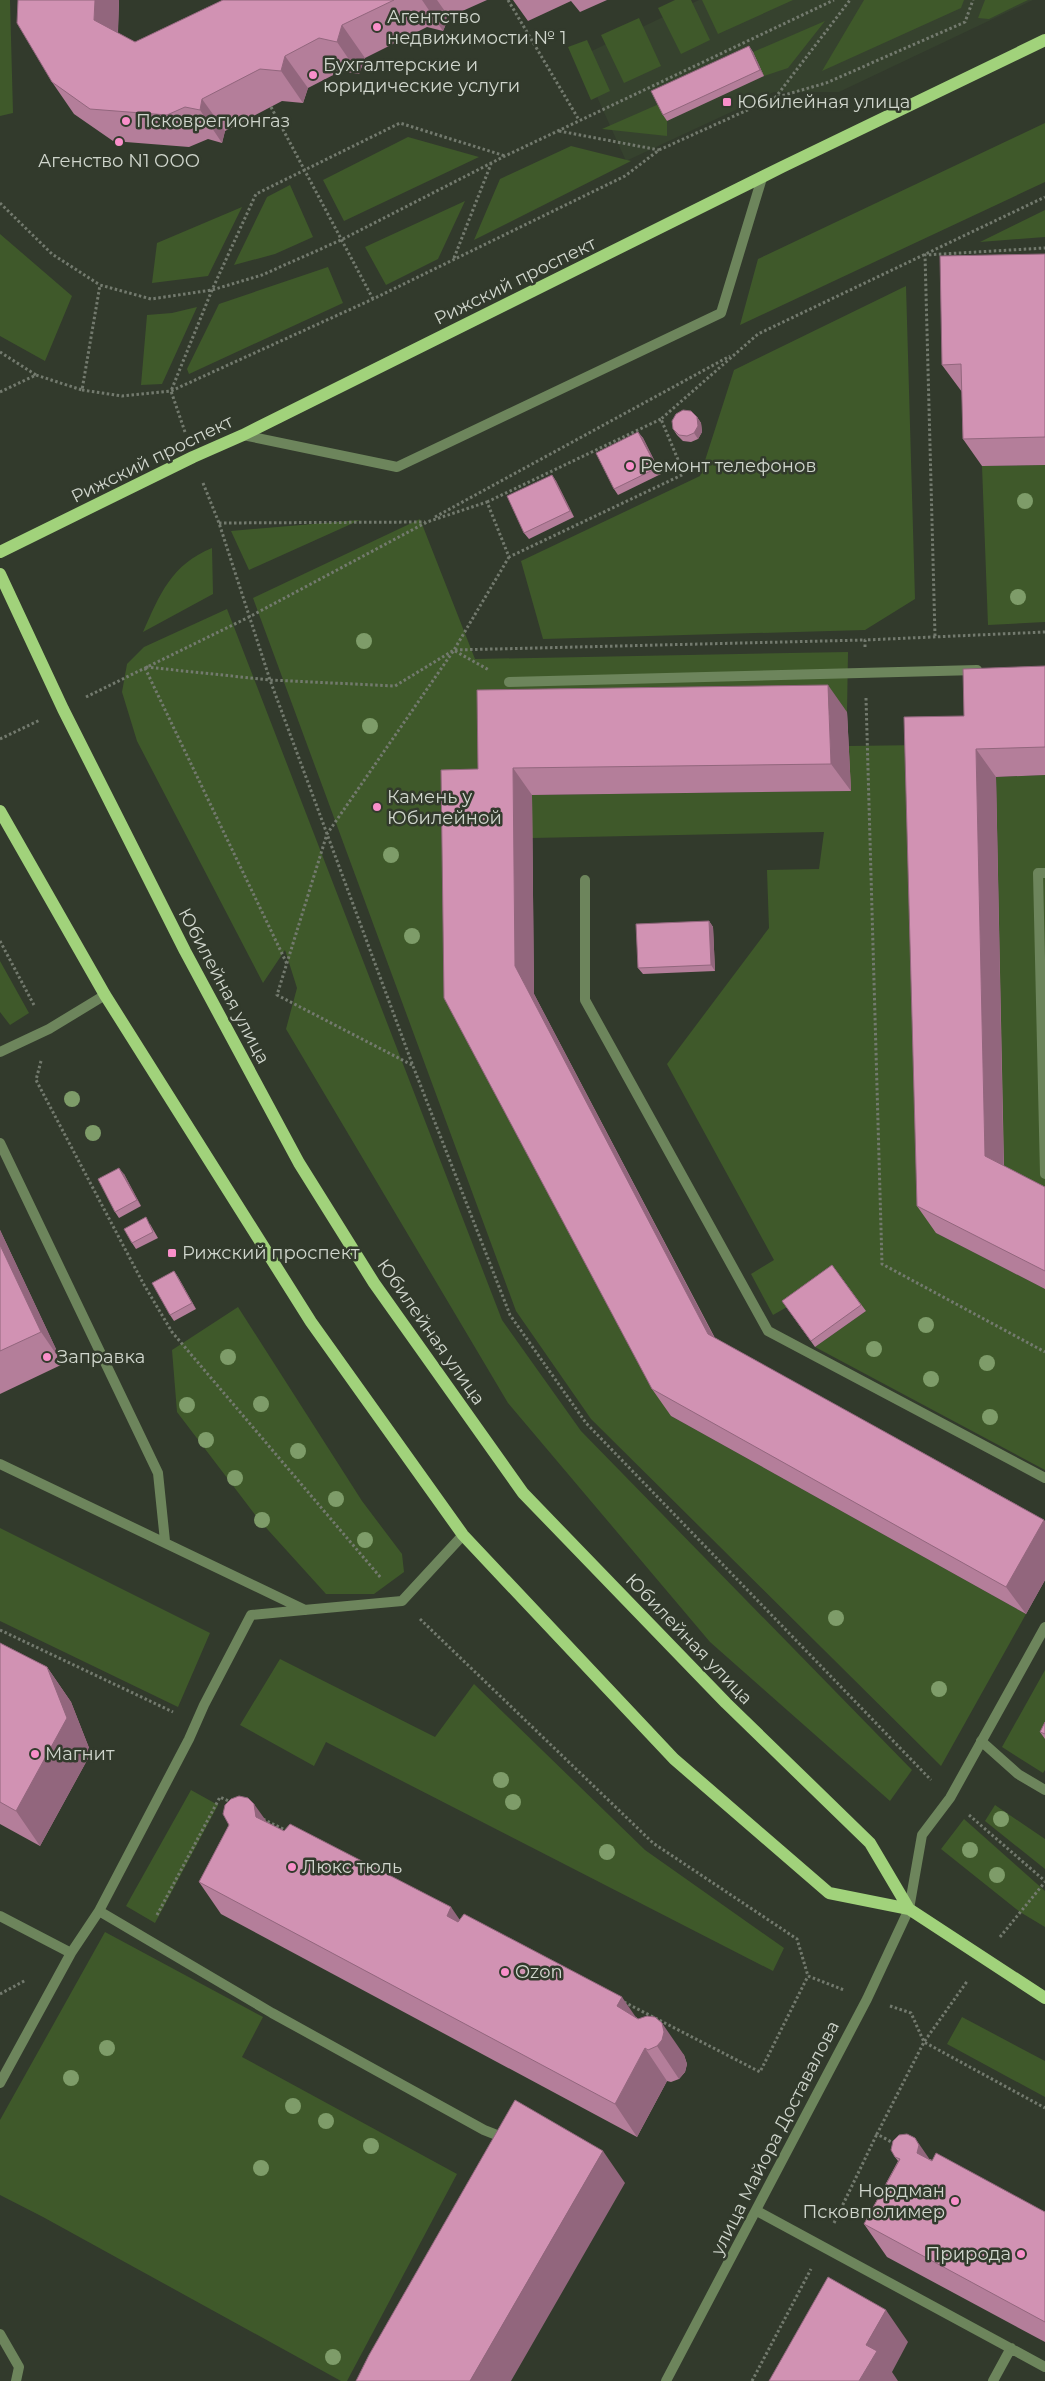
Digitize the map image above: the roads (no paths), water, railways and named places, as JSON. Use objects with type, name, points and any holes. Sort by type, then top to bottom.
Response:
[{"type":"main road","name":"Рижский проспект","points":[[0,552],[193,457],[244,435],[1045,40]]},
{"type":"main road","name":"Юбилейная улица","points":[[0,574],[63,709],[185,951],[298,1163],[374,1283],[523,1493],[726,1703],[870,1843],[909,1909]]},
{"type":"main road","name":"Юбилейная улица","points":[[0,811],[105,995],[311,1322],[463,1535],[674,1759],[829,1893],[909,1909],[1045,1998]]},
{"type":"street","points":[[244,435],[397,467],[721,313],[762,178]]},
{"type":"street","points":[[510,682],[865,675],[988,670]]},
{"type":"street","points":[[1045,872],[1038,873],[1045,1174]]},
{"type":"street","points":[[584,880],[584,1000],[768,1331],[1045,1478]]},
{"type":"street","points":[[0,1052],[49,1029],[105,995]]},
{"type":"street","points":[[0,1143],[158,1473],[165,1541]]},
{"type":"street","points":[[0,1464],[165,1541],[304,1610]]},
{"type":"street","points":[[0,2083],[71,1954],[99,1911],[251,1615],[402,1601],[463,1535]]},
{"type":"street","name":"улица Майора Доставалова","points":[[666,2381],[757,2212],[831,2064],[867,1999],[909,1909],[922,1836],[950,1798],[1045,1628]]},
{"type":"street","points":[[981,1741],[1018,1774],[1045,1790]]},
{"type":"street","points":[[99,1911],[272,2014],[484,2130],[510,2140],[505,2148]]},
{"type":"street","points":[[0,1916],[71,1954]]},
{"type":"street","points":[[757,2212],[1045,2367]]},
{"type":"street","points":[[0,2334],[19,2367],[16,2381]]},
{"type":"street","points":[[993,2381],[1011,2348]]},
{"type":"place","name":"Агентство недвижимости № 1","points":[[377,27]]},
{"type":"place","name":"Бухгалтерские и юридические услуги","points":[[313,75]]},
{"type":"place","name":"Юбилейная улица","points":[[727,102]]},
{"type":"place","name":"Псковрегионгаз","points":[[126,121]]},
{"type":"place","name":"Агенство N1 ООО","points":[[119,142]]},
{"type":"place","name":"Ремонт телефонов","points":[[630,466]]},
{"type":"place","name":"Камень у Юбилейной","points":[[377,807]]},
{"type":"place","name":"Рижский проспект","points":[[172,1253]]},
{"type":"place","name":"Заправка","points":[[47,1357]]},
{"type":"place","name":"Магнит","points":[[35,1754]]},
{"type":"place","name":"Люкс тюль","points":[[292,1867]]},
{"type":"place","name":"Ozon","points":[[505,1972]]},
{"type":"place","name":"Нордман Псковполимер","points":[[955,2201]]},
{"type":"place","name":"Природа","points":[[1021,2254]]}]
